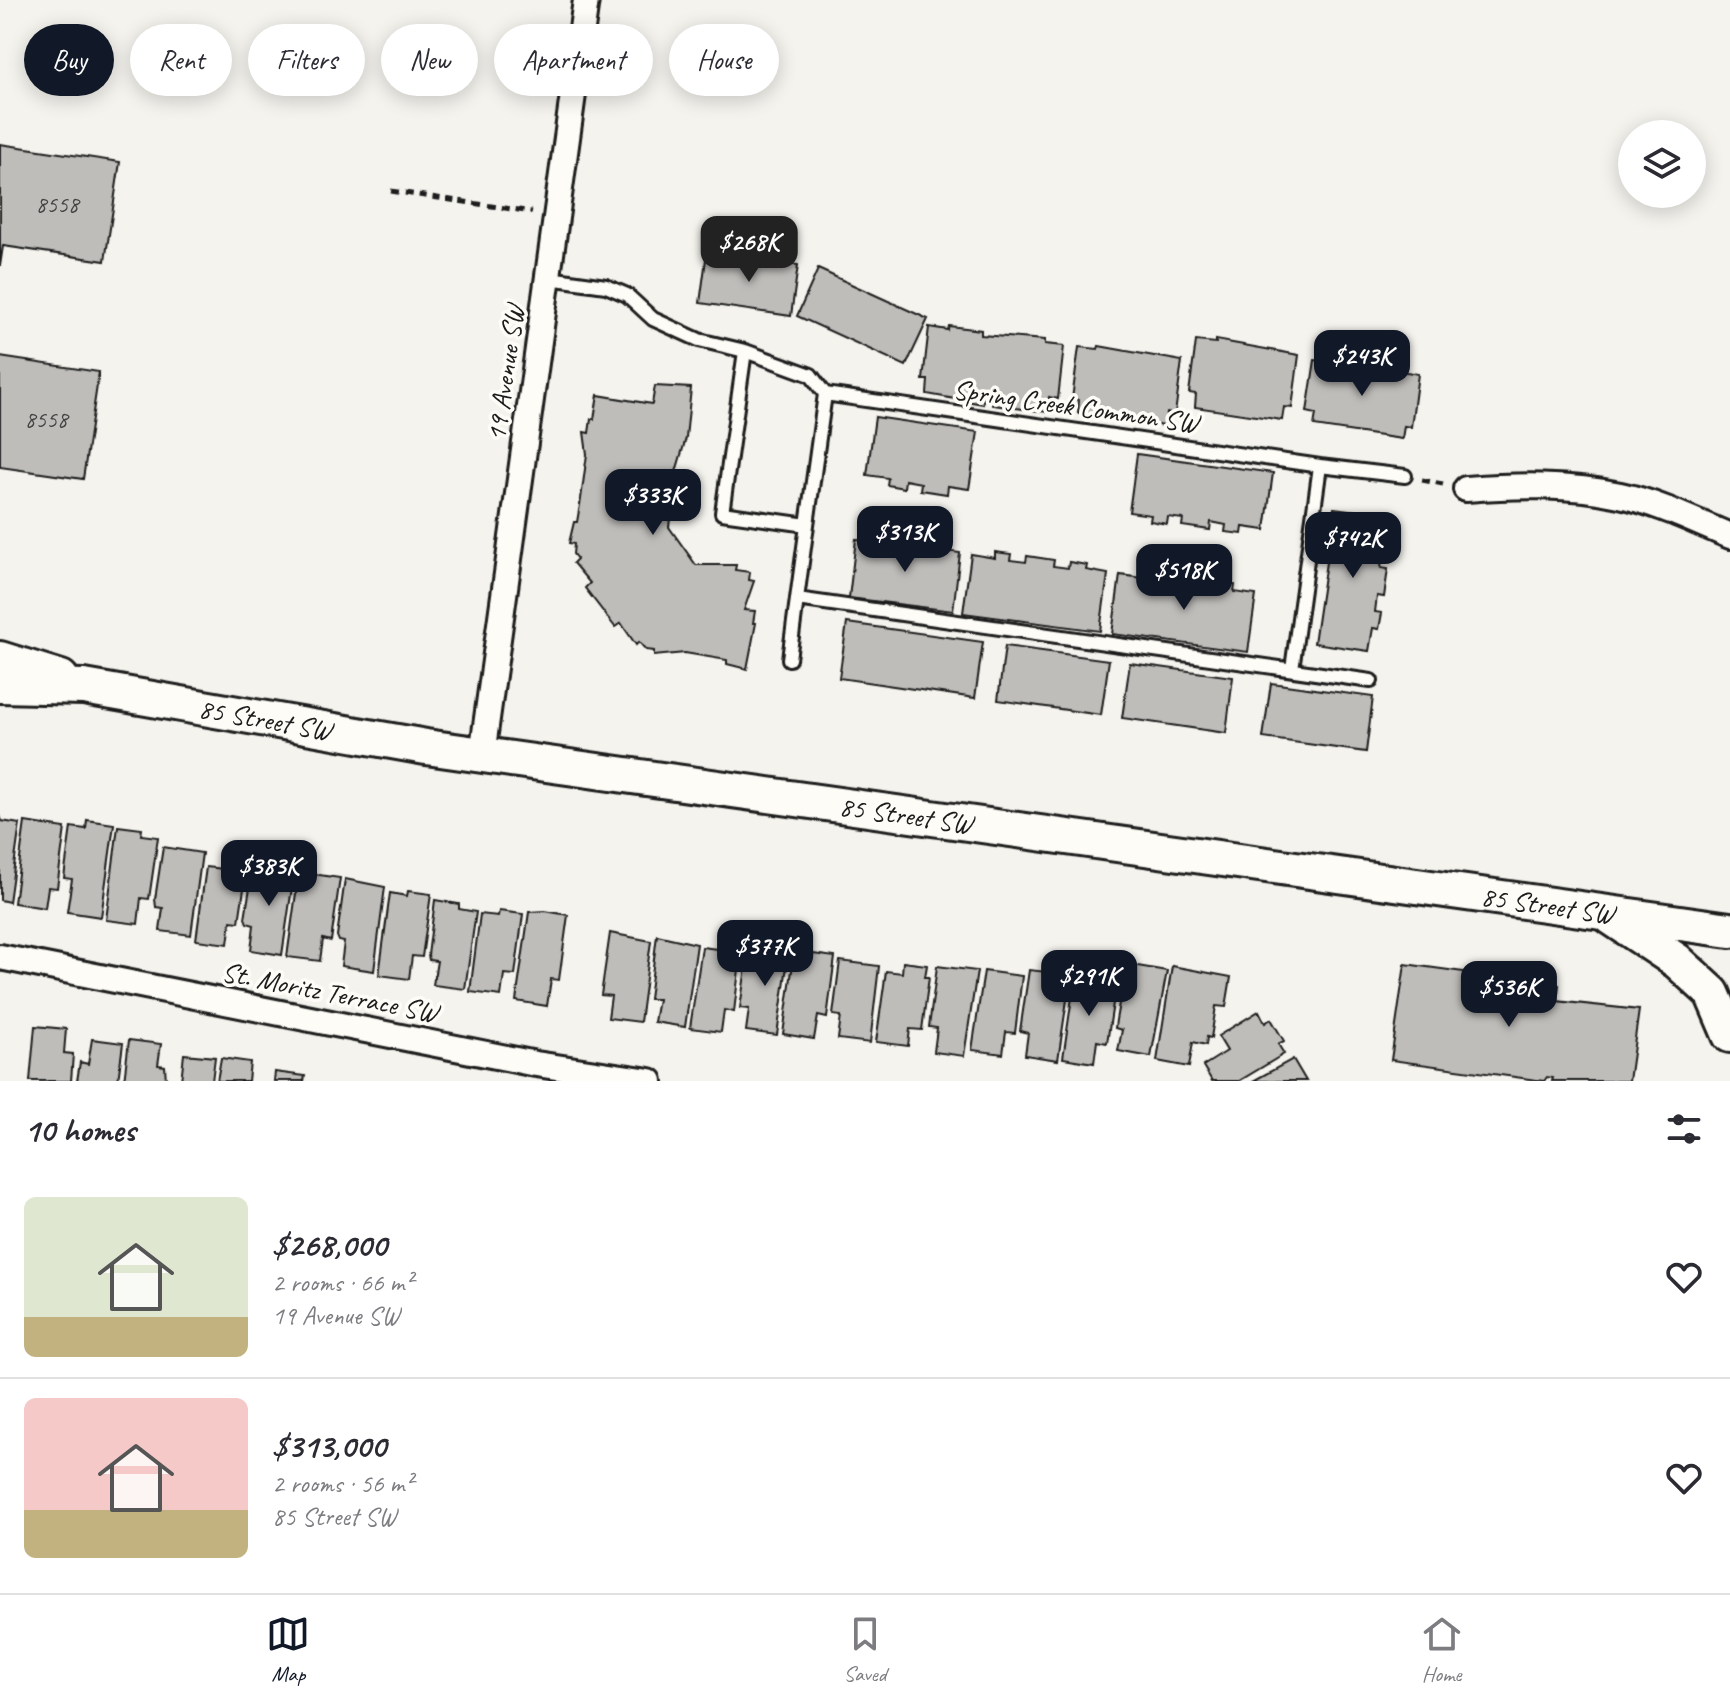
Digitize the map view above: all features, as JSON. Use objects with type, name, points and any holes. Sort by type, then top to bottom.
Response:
[{"type":"street","name":"19 Avenue SW","points":[[482,755],[586,0]]},
{"type":"street","points":[[1466,489],[1514,485],[1581,488],[1622,495],[1730,536]]},
{"type":"street","name":"85 Street SW","points":[[0,659],[84,687]]},
{"type":"street","name":"85 Street SW","points":[[0,685],[84,687],[482,755],[1730,930]]},
{"type":"street","points":[[1604,912],[1677,961],[1712,993],[1730,1035]]},
{"type":"street","name":"St. Moritz Terrace SW","points":[[0,957],[593,1078],[648,1081]]},
{"type":"lane","points":[[549,278],[606,286],[627,295],[653,319],[699,340],[745,351],[811,375],[825,394],[789,659]]},
{"type":"lane","points":[[745,351],[722,513],[807,525]]},
{"type":"lane","name":"Spring Creek Common SW","points":[[825,394],[1405,476]]},
{"type":"lane","points":[[1292,669],[1320,466]]},
{"type":"lane","points":[[797,599],[1371,681]]},
{"type":"path","points":[[391,191],[557,216]]},
{"type":"path","points":[[1405,476],[1466,489]]},
{"type":"building","points":[[0,144],[120,162],[105,261],[3,246],[0,266]]},
{"type":"building","points":[[707,252],[798,265],[791,316],[700,303]]},
{"type":"building","points":[[818,269],[928,319],[906,366],[797,316]]},
{"type":"building","points":[[949,326],[981,330],[981,335],[1045,340],[1045,344],[1064,346],[1058,399],[1049,397],[1047,412],[992,405],[994,388],[984,387],[983,404],[927,394],[928,380],[923,380],[929,327],[948,330]]},
{"type":"building","points":[[1216,340],[1299,355],[1292,408],[1284,407],[1282,420],[1195,407],[1196,394],[1189,393],[1196,341],[1216,343]]},
{"type":"building","points":[[1099,346],[1182,361],[1175,414],[1167,413],[1165,426],[1078,413],[1079,400],[1072,399],[1079,347],[1098,349]]},
{"type":"building","points":[[0,357],[99,372],[83,479],[0,467]]},
{"type":"building","points":[[1335,359],[1418,374],[1411,427],[1404,426],[1402,439],[1314,426],[1316,414],[1307,412],[1315,360],[1335,362]]},
{"type":"building","points":[[655,386],[691,388],[686,438],[676,472],[669,527],[696,565],[736,565],[735,570],[750,572],[749,580],[754,581],[744,610],[755,611],[753,623],[756,623],[747,669],[727,664],[727,660],[685,653],[654,656],[654,651],[646,650],[639,642],[636,645],[621,623],[615,627],[585,588],[590,583],[573,563],[577,559],[573,554],[574,544],[569,543],[581,499],[587,454],[584,432],[589,433],[598,395],[652,404]]},
{"type":"building","points":[[875,417],[978,432],[969,489],[948,486],[947,494],[920,490],[921,483],[905,480],[904,488],[887,485],[888,478],[867,475]]},
{"type":"building","points":[[1137,454],[1273,473],[1265,530],[1243,527],[1242,534],[1225,532],[1226,525],[1211,522],[1210,530],[1182,526],[1183,519],[1168,517],[1167,524],[1150,521],[1151,515],[1129,512]]},
{"type":"building","points":[[1334,508],[1388,515],[1386,536],[1393,537],[1391,554],[1383,553],[1381,568],[1388,569],[1384,597],[1377,596],[1375,612],[1382,613],[1379,629],[1373,628],[1369,651],[1314,643]]},
{"type":"building","points":[[879,536],[907,539],[906,545],[921,547],[922,541],[939,543],[939,550],[960,553],[953,611],[849,598],[856,539],[878,542]]},
{"type":"building","points":[[995,552],[1011,554],[1010,560],[1026,562],[1027,556],[1054,560],[1053,566],[1068,568],[1069,562],[1087,565],[1086,570],[1108,574],[1100,631],[963,613],[971,554],[995,558]]},
{"type":"building","points":[[1143,573],[1160,575],[1160,580],[1174,583],[1175,577],[1202,580],[1202,587],[1217,589],[1218,583],[1235,585],[1234,592],[1256,595],[1248,652],[1112,634],[1120,575],[1142,578]]},
{"type":"building","points":[[847,623],[983,642],[975,698],[839,678]]},
{"type":"building","points":[[1005,646],[1109,660],[1101,715],[998,700]]},
{"type":"building","points":[[1130,663],[1233,677],[1226,733],[1122,718]]},
{"type":"building","points":[[1271,683],[1373,697],[1366,752],[1263,738]]},
{"type":"building","points":[[0,816],[2,821],[20,824],[9,902],[0,900]]},
{"type":"building","points":[[87,820],[114,824],[101,917],[67,912],[72,879],[64,878],[71,827],[86,829]]},
{"type":"building","points":[[25,822],[65,828],[57,888],[48,887],[45,908],[14,903]]},
{"type":"building","points":[[118,826],[142,829],[141,835],[158,837],[149,899],[141,898],[138,924],[106,920]]},
{"type":"building","points":[[163,847],[202,853],[191,935],[160,931],[163,908],[156,907],[155,899]]},
{"type":"building","points":[[254,863],[276,866],[275,871],[294,874],[282,955],[251,950],[254,925],[247,923],[245,918]]},
{"type":"building","points":[[223,866],[247,869],[239,922],[231,921],[228,944],[196,940],[206,867],[223,869]]},
{"type":"building","points":[[299,872],[340,878],[331,941],[323,939],[320,961],[287,957]]},
{"type":"building","points":[[345,879],[385,887],[374,971],[341,966],[344,942],[339,941],[337,936]]},
{"type":"building","points":[[408,891],[431,894],[422,957],[412,956],[409,979],[379,975],[390,893],[407,896]]},
{"type":"building","points":[[435,900],[459,904],[459,909],[476,912],[465,989],[433,985],[437,961],[429,960],[428,955]]},
{"type":"building","points":[[499,911],[523,914],[515,975],[504,974],[501,996],[470,992],[480,914],[498,916]]},
{"type":"building","points":[[529,912],[568,915],[559,980],[551,979],[547,1006],[516,1001]]},
{"type":"building","points":[[610,933],[651,941],[640,1022],[608,1018],[611,996],[601,995]]},
{"type":"building","points":[[657,935],[697,944],[685,1027],[654,1022],[658,999],[649,999]]},
{"type":"building","points":[[768,944],[787,946],[789,952],[777,1035],[746,1031],[749,1009],[740,1008],[749,947],[767,950]]},
{"type":"building","points":[[702,947],[741,952],[734,1012],[724,1010],[721,1032],[690,1028]]},
{"type":"building","points":[[813,954],[835,957],[827,1018],[818,1016],[814,1039],[783,1034],[794,956],[812,958]]},
{"type":"building","points":[[840,961],[879,966],[870,1043],[838,1039],[841,1016],[833,1015]]},
{"type":"building","points":[[903,962],[927,965],[925,977],[929,977],[922,1030],[910,1029],[908,1046],[876,1042],[886,971],[902,973]]},
{"type":"building","points":[[1048,962],[1072,966],[1058,1060],[1025,1055],[1028,1033],[1020,1031],[1029,970],[1047,972]]},
{"type":"building","points":[[1126,964],[1167,971],[1151,1057],[1118,1051],[1122,1030],[1115,1028]]},
{"type":"building","points":[[1405,964],[1559,985],[1557,1001],[1639,1010],[1629,1081],[1552,1081],[1553,1078],[1547,1077],[1544,1081],[1391,1060]]},
{"type":"building","points":[[937,966],[977,971],[964,1056],[934,1052],[937,1028],[929,1027]]},
{"type":"building","points":[[1172,966],[1231,977],[1226,1007],[1216,1006],[1211,1038],[1207,1037],[1206,1045],[1193,1042],[1189,1067],[1157,1061]]},
{"type":"building","points":[[984,971],[1022,976],[1015,1033],[1006,1032],[1003,1054],[972,1050]]},
{"type":"building","points":[[1075,977],[1116,983],[1107,1043],[1097,1041],[1094,1063],[1063,1058]]},
{"type":"building","points":[[1259,1011],[1265,1023],[1271,1019],[1284,1041],[1278,1044],[1284,1054],[1239,1081],[1212,1081],[1203,1066],[1227,1051],[1218,1036]]},
{"type":"building","points":[[35,1026],[66,1029],[64,1053],[73,1054],[71,1081],[30,1081]]},
{"type":"building","points":[[92,1039],[123,1043],[118,1081],[77,1081],[80,1062],[88,1064]]},
{"type":"building","points":[[129,1040],[161,1044],[158,1065],[165,1066],[166,1081],[124,1081]]},
{"type":"building","points":[[184,1054],[215,1057],[212,1081],[181,1081]]},
{"type":"building","points":[[221,1058],[250,1062],[248,1081],[217,1081]]},
{"type":"building","points":[[1293,1059],[1306,1081],[1253,1081]]},
{"type":"building","points":[[275,1072],[305,1076],[304,1081],[274,1081]]}]
